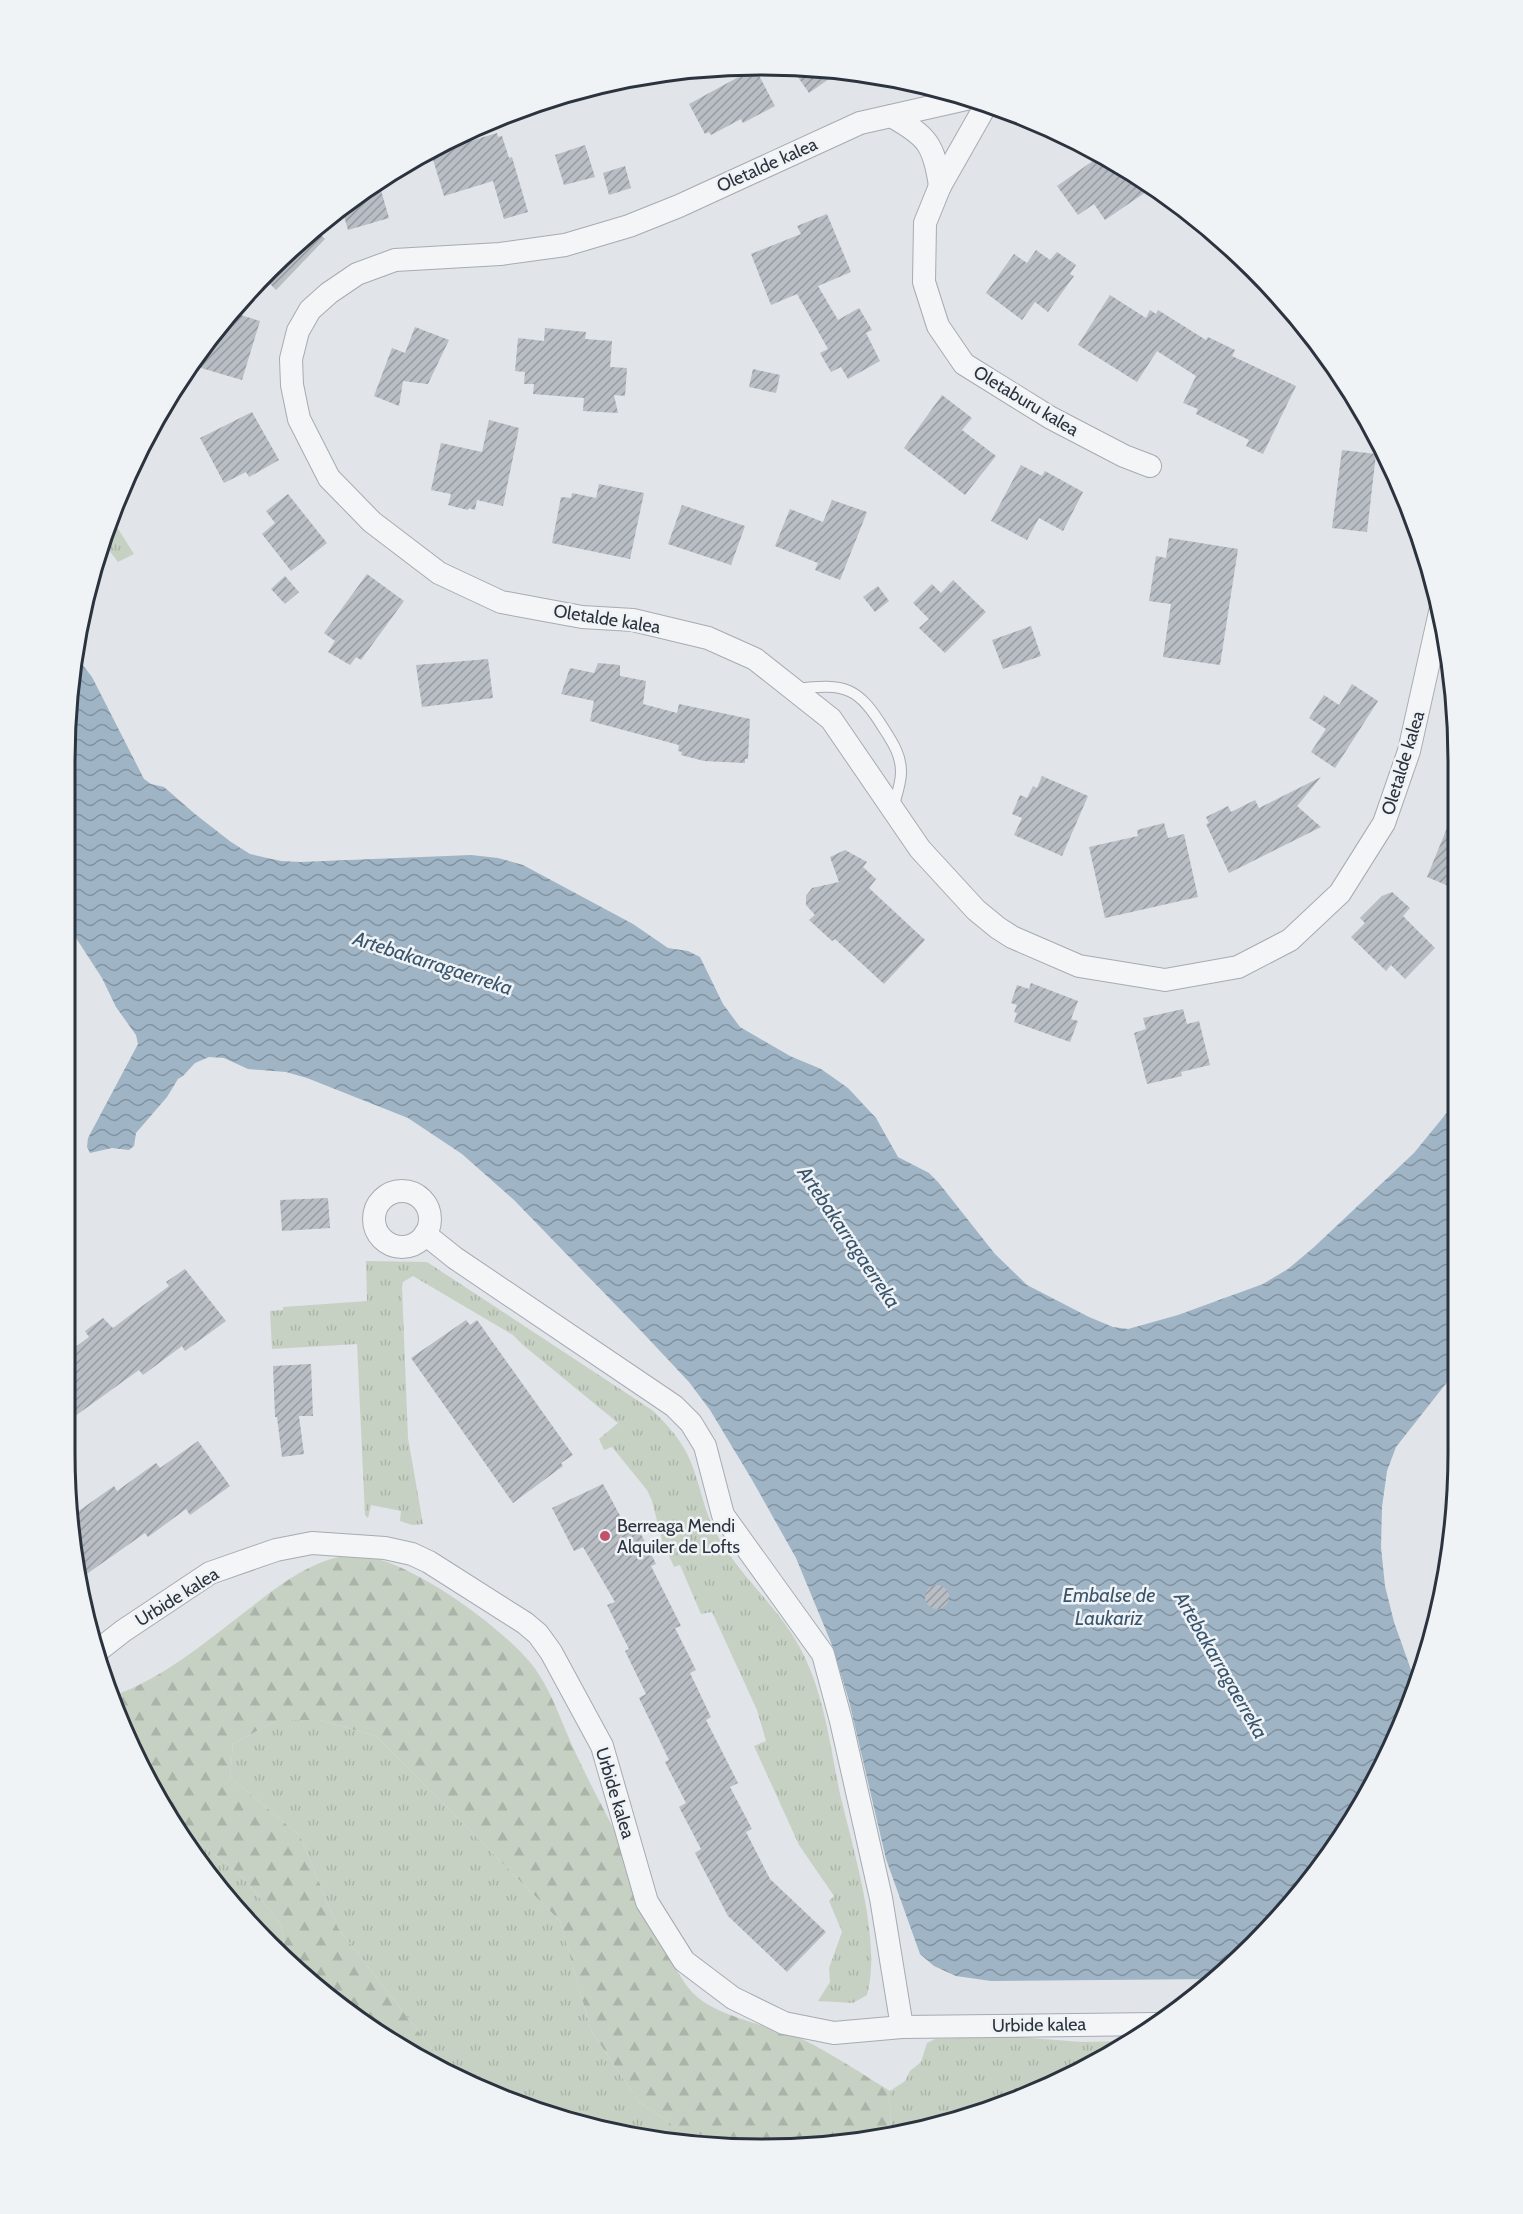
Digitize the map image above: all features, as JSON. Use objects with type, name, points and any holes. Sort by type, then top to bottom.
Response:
[{"type":"street","name":"Oletalde kalea","points":[[952,102],[860,123],[679,206],[629,226],[565,245],[500,254],[395,260],[357,274],[329,293],[310,310],[298,330],[291,359],[292,386],[299,419],[329,478],[372,522],[439,573],[501,602],[582,617],[633,620],[708,638],[755,659],[831,719],[920,849],[976,910],[1012,937],[1079,966],[1165,980],[1238,967],[1290,940],[1340,894],[1384,823],[1409,752],[1436,632]]},
{"type":"street","name":"Oletaburu kalea","points":[[982,111],[940,186],[926,223],[924,282],[938,326],[964,364],[1051,418],[1124,456],[1150,466]]},
{"type":"street","points":[[891,116],[925,138],[936,159],[940,186]]},
{"type":"street","points":[[425,1234],[455,1258],[674,1406],[691,1423],[705,1446],[723,1515],[823,1654],[841,1721],[881,1898],[902,2027]]},
{"type":"street","name":"Urbide kalea","points":[[103,1647],[210,1573],[276,1550],[312,1543],[385,1548],[411,1554],[429,1562],[525,1623],[538,1634],[551,1652],[603,1746],[647,1902],[684,1961],[732,1998],[784,2023],[834,2033],[902,2027],[1141,2024]]},
{"type":"lane","points":[[793,690],[828,686],[855,692],[864,700],[900,756],[902,774],[893,809]]},
{"type":"green space","points":[[117,527],[134,554],[118,562],[108,549]]},
{"type":"green space","points":[[366,1261],[427,1262],[652,1410],[680,1442],[689,1457],[708,1516],[716,1533],[735,1563],[790,1631],[815,1681],[864,1895],[871,1949],[871,1973],[867,1995],[853,2003],[818,2001],[830,1982],[829,1968],[842,1932],[829,1901],[834,1896],[799,1845],[754,1746],[766,1741],[757,1710],[712,1612],[701,1614],[680,1565],[674,1567],[662,1540],[647,1490],[612,1447],[604,1450],[599,1439],[618,1423],[513,1335],[413,1276],[403,1282],[402,1287],[408,1438],[423,1524],[412,1525],[400,1521],[401,1511],[371,1505],[368,1518],[365,1515],[357,1344],[272,1349],[270,1311],[283,1310],[283,1307],[367,1301]]},
{"type":"green space","points":[[342,1556],[361,1556],[392,1564],[414,1574],[462,1603],[523,1654],[548,1690],[577,1756],[630,1862],[661,1938],[683,1981],[702,2001],[715,2008],[804,2040],[890,2091],[891,2127],[806,2138],[717,2138],[680,2134],[677,2128],[638,2101],[591,2030],[560,1921],[376,1736],[319,1720],[277,1720],[233,1744],[230,1777],[300,1836],[338,1928],[439,2058],[380,2023],[344,1997],[284,1946],[281,1925],[244,1878],[191,1834],[146,1756],[119,1693],[167,1669],[274,1590],[317,1564]]},
{"type":"green space","points":[[277,1720],[319,1720],[376,1736],[560,1921],[591,2030],[638,2101],[677,2128],[680,2134],[628,2126],[541,2103],[499,2087],[439,2058],[338,1928],[300,1836],[230,1777],[233,1744]]},
{"type":"green space","points":[[194,1838],[244,1878],[281,1925],[284,1946],[245,1905]]},
{"type":"green space","points":[[1006,2036],[1081,2042],[1114,2041],[1024,2087],[939,2116],[891,2127],[890,2091],[905,2081],[910,2071],[921,2062],[927,2043],[935,2039]]},
{"type":"water","name":"Embalse de Laukariz","points":[[82,664],[92,677],[144,779],[151,784],[164,787],[195,814],[250,854],[281,861],[300,862],[471,855],[498,858],[523,865],[633,924],[668,948],[688,951],[700,957],[723,1004],[740,1027],[790,1056],[821,1069],[848,1088],[876,1118],[898,1157],[929,1173],[995,1254],[1027,1285],[1113,1327],[1128,1329],[1178,1315],[1263,1284],[1288,1269],[1414,1153],[1448,1111],[1448,1381],[1396,1447],[1387,1471],[1382,1507],[1381,1547],[1385,1586],[1394,1622],[1412,1673],[1377,1756],[1332,1834],[1278,1905],[1247,1938],[1201,1979],[991,1981],[956,1976],[934,1966],[920,1954],[886,1859],[849,1701],[832,1645],[796,1558],[710,1410],[689,1382],[514,1200],[462,1154],[408,1118],[307,1078],[286,1072],[248,1069],[224,1058],[209,1057],[195,1063],[178,1079],[167,1097],[136,1133],[134,1146],[129,1150],[112,1148],[90,1153],[87,1147],[88,1138],[138,1044],[136,1035],[116,1007],[102,978],[75,936],[76,717]]},
{"type":"building","points":[[741,75],[759,75],[775,106],[743,123],[741,119],[711,135],[709,132],[705,134],[689,104]]},
{"type":"building","points":[[797,76],[830,79],[809,93]]},
{"type":"building","points":[[497,133],[498,137],[502,136],[509,158],[512,157],[528,212],[504,219],[493,181],[444,196],[433,159],[465,143]]},
{"type":"building","points":[[585,145],[595,177],[564,185],[555,155]]},
{"type":"building","points":[[1093,161],[1145,193],[1105,220],[1094,204],[1078,215],[1057,186]]},
{"type":"building","points":[[625,166],[631,188],[609,195],[603,173]]},
{"type":"building","points":[[381,190],[389,218],[348,230],[344,217]]},
{"type":"building","points":[[827,214],[851,272],[818,286],[838,320],[859,308],[872,330],[866,333],[880,361],[848,379],[841,367],[831,372],[820,353],[828,349],[797,294],[771,305],[751,254],[801,234],[797,226]]},
{"type":"building","points":[[321,235],[325,239],[276,290],[269,283]]},
{"type":"building","points":[[1036,250],[1050,260],[1057,252],[1076,265],[1070,274],[1074,276],[1048,312],[1035,302],[1022,320],[986,293],[1014,254],[1027,263]]},
{"type":"building","points":[[1110,295],[1146,318],[1150,310],[1156,314],[1158,310],[1206,340],[1208,337],[1235,350],[1232,356],[1296,386],[1263,454],[1246,446],[1249,440],[1196,414],[1198,409],[1183,403],[1196,376],[1157,351],[1137,382],[1078,345]]},
{"type":"building","points":[[240,315],[260,321],[242,380],[200,368]]},
{"type":"building","points":[[415,327],[449,340],[428,384],[403,381],[399,406],[374,396],[392,348],[405,353]]},
{"type":"building","points":[[545,328],[586,332],[585,339],[612,341],[610,367],[627,368],[625,396],[614,395],[618,413],[583,411],[584,398],[533,394],[534,384],[524,384],[525,372],[515,371],[518,338],[544,341]]},
{"type":"building","points":[[753,369],[780,375],[776,393],[749,387]]},
{"type":"building","points":[[942,395],[972,418],[962,430],[996,456],[965,495],[904,448]]},
{"type":"building","points":[[252,412],[279,460],[249,477],[246,472],[224,483],[200,438]]},
{"type":"building","points":[[489,420],[519,428],[503,506],[477,500],[475,510],[448,505],[451,494],[431,490],[441,443],[482,452]]},
{"type":"building","points":[[1342,450],[1375,454],[1367,532],[1332,528]]},
{"type":"building","points":[[1021,465],[1042,476],[1045,471],[1083,492],[1063,531],[1039,518],[1027,540],[991,521]]},
{"type":"building","points":[[599,484],[644,493],[630,559],[552,543],[561,497],[571,498],[572,493],[596,498]]},
{"type":"building","points":[[288,494],[327,543],[291,571],[262,534],[275,523],[266,511]]},
{"type":"building","points":[[832,500],[867,512],[840,580],[815,570],[818,563],[775,546],[790,509],[823,522]]},
{"type":"building","points":[[682,505],[745,526],[731,565],[668,544]]},
{"type":"building","points":[[1169,538],[1238,549],[1220,665],[1163,657],[1171,604],[1149,601],[1156,556],[1166,558]]},
{"type":"building","points":[[367,574],[404,601],[361,660],[356,657],[350,665],[328,652],[335,641],[324,633]]},
{"type":"building","points":[[285,576],[299,592],[285,604],[271,589]]},
{"type":"building","points":[[953,580],[986,612],[945,653],[919,628],[929,619],[913,603],[932,584],[941,593]]},
{"type":"building","points":[[878,586],[889,601],[875,612],[863,597]]},
{"type":"building","points":[[1031,626],[1041,656],[1003,669],[992,640]]},
{"type":"building","points":[[488,659],[493,698],[422,707],[416,665]]},
{"type":"building","points":[[598,663],[620,665],[620,676],[646,681],[643,704],[677,713],[679,704],[750,719],[748,759],[745,759],[745,763],[704,761],[681,755],[682,752],[678,751],[679,745],[590,721],[594,701],[561,694],[570,668],[594,673]]},
{"type":"building","points":[[1352,684],[1378,701],[1335,768],[1311,752],[1326,729],[1309,718],[1324,695],[1339,705]]},
{"type":"building","points":[[1042,776],[1088,796],[1062,856],[1014,835],[1022,818],[1012,814],[1020,795],[1027,798],[1033,786],[1037,788]]},
{"type":"building","points":[[1321,777],[1297,806],[1321,827],[1229,873],[1206,824],[1209,823],[1206,817],[1228,806],[1231,812],[1255,800],[1259,808]]},
{"type":"building","points":[[1164,823],[1168,838],[1184,834],[1198,897],[1105,918],[1089,847],[1138,836],[1137,830]]},
{"type":"building","points":[[1448,826],[1448,886],[1427,877]]},
{"type":"building","points":[[845,850],[867,862],[863,867],[876,879],[869,888],[925,940],[884,984],[835,939],[832,941],[809,920],[815,915],[806,905],[806,896],[812,888],[839,882],[830,857]]},
{"type":"building","points":[[1392,892],[1410,908],[1403,916],[1435,948],[1405,979],[1391,965],[1386,971],[1351,937],[1365,923],[1360,918],[1382,896]]},
{"type":"building","points":[[1031,983],[1078,1001],[1071,1019],[1078,1021],[1070,1042],[1014,1022],[1017,1005],[1011,1003],[1017,985],[1029,989]]},
{"type":"building","points":[[1183,1009],[1187,1024],[1199,1021],[1210,1065],[1181,1072],[1182,1076],[1147,1084],[1134,1033],[1146,1029],[1143,1018]]},
{"type":"building","points":[[328,1198],[330,1228],[282,1231],[280,1200]]},
{"type":"building","points":[[185,1269],[226,1321],[185,1351],[182,1346],[143,1375],[139,1370],[75,1416],[75,1347],[89,1337],[85,1331],[103,1318],[113,1328],[169,1286],[166,1282]]},
{"type":"building","points":[[466,1320],[470,1325],[477,1320],[573,1455],[561,1463],[563,1466],[513,1503],[411,1358]]},
{"type":"building","points":[[311,1364],[313,1416],[299,1416],[304,1454],[282,1457],[277,1417],[275,1417],[273,1366]]},
{"type":"building","points":[[198,1441],[230,1486],[190,1515],[186,1509],[148,1537],[145,1533],[86,1574],[78,1512],[114,1486],[117,1491],[156,1463],[160,1468]]},
{"type":"building","points":[[603,1484],[625,1525],[634,1520],[656,1564],[651,1566],[681,1626],[675,1628],[696,1670],[690,1673],[711,1717],[706,1720],[738,1783],[730,1787],[752,1829],[746,1832],[770,1879],[826,1932],[787,1972],[728,1916],[695,1853],[701,1849],[679,1807],[686,1803],[665,1762],[669,1760],[639,1698],[646,1694],[625,1651],[629,1649],[607,1605],[615,1602],[583,1547],[574,1551],[552,1508]]},
{"type":"building","points":[[937,1585],[942,1586],[948,1592],[948,1602],[942,1608],[937,1609],[932,1608],[926,1602],[925,1597],[926,1592],[932,1586]]},
{"type":"place","name":"Berreaga Mendi Alquiler de Lofts","points":[[605,1536]]},
{"type":"water label","name":"Artebakarragaerreka","points":[[433,963]]},
{"type":"water label","name":"Artebakarragaerreka","points":[[849,1237]]},
{"type":"water label","name":"Artebakarragaerreka","points":[[1221,1665]]}]
